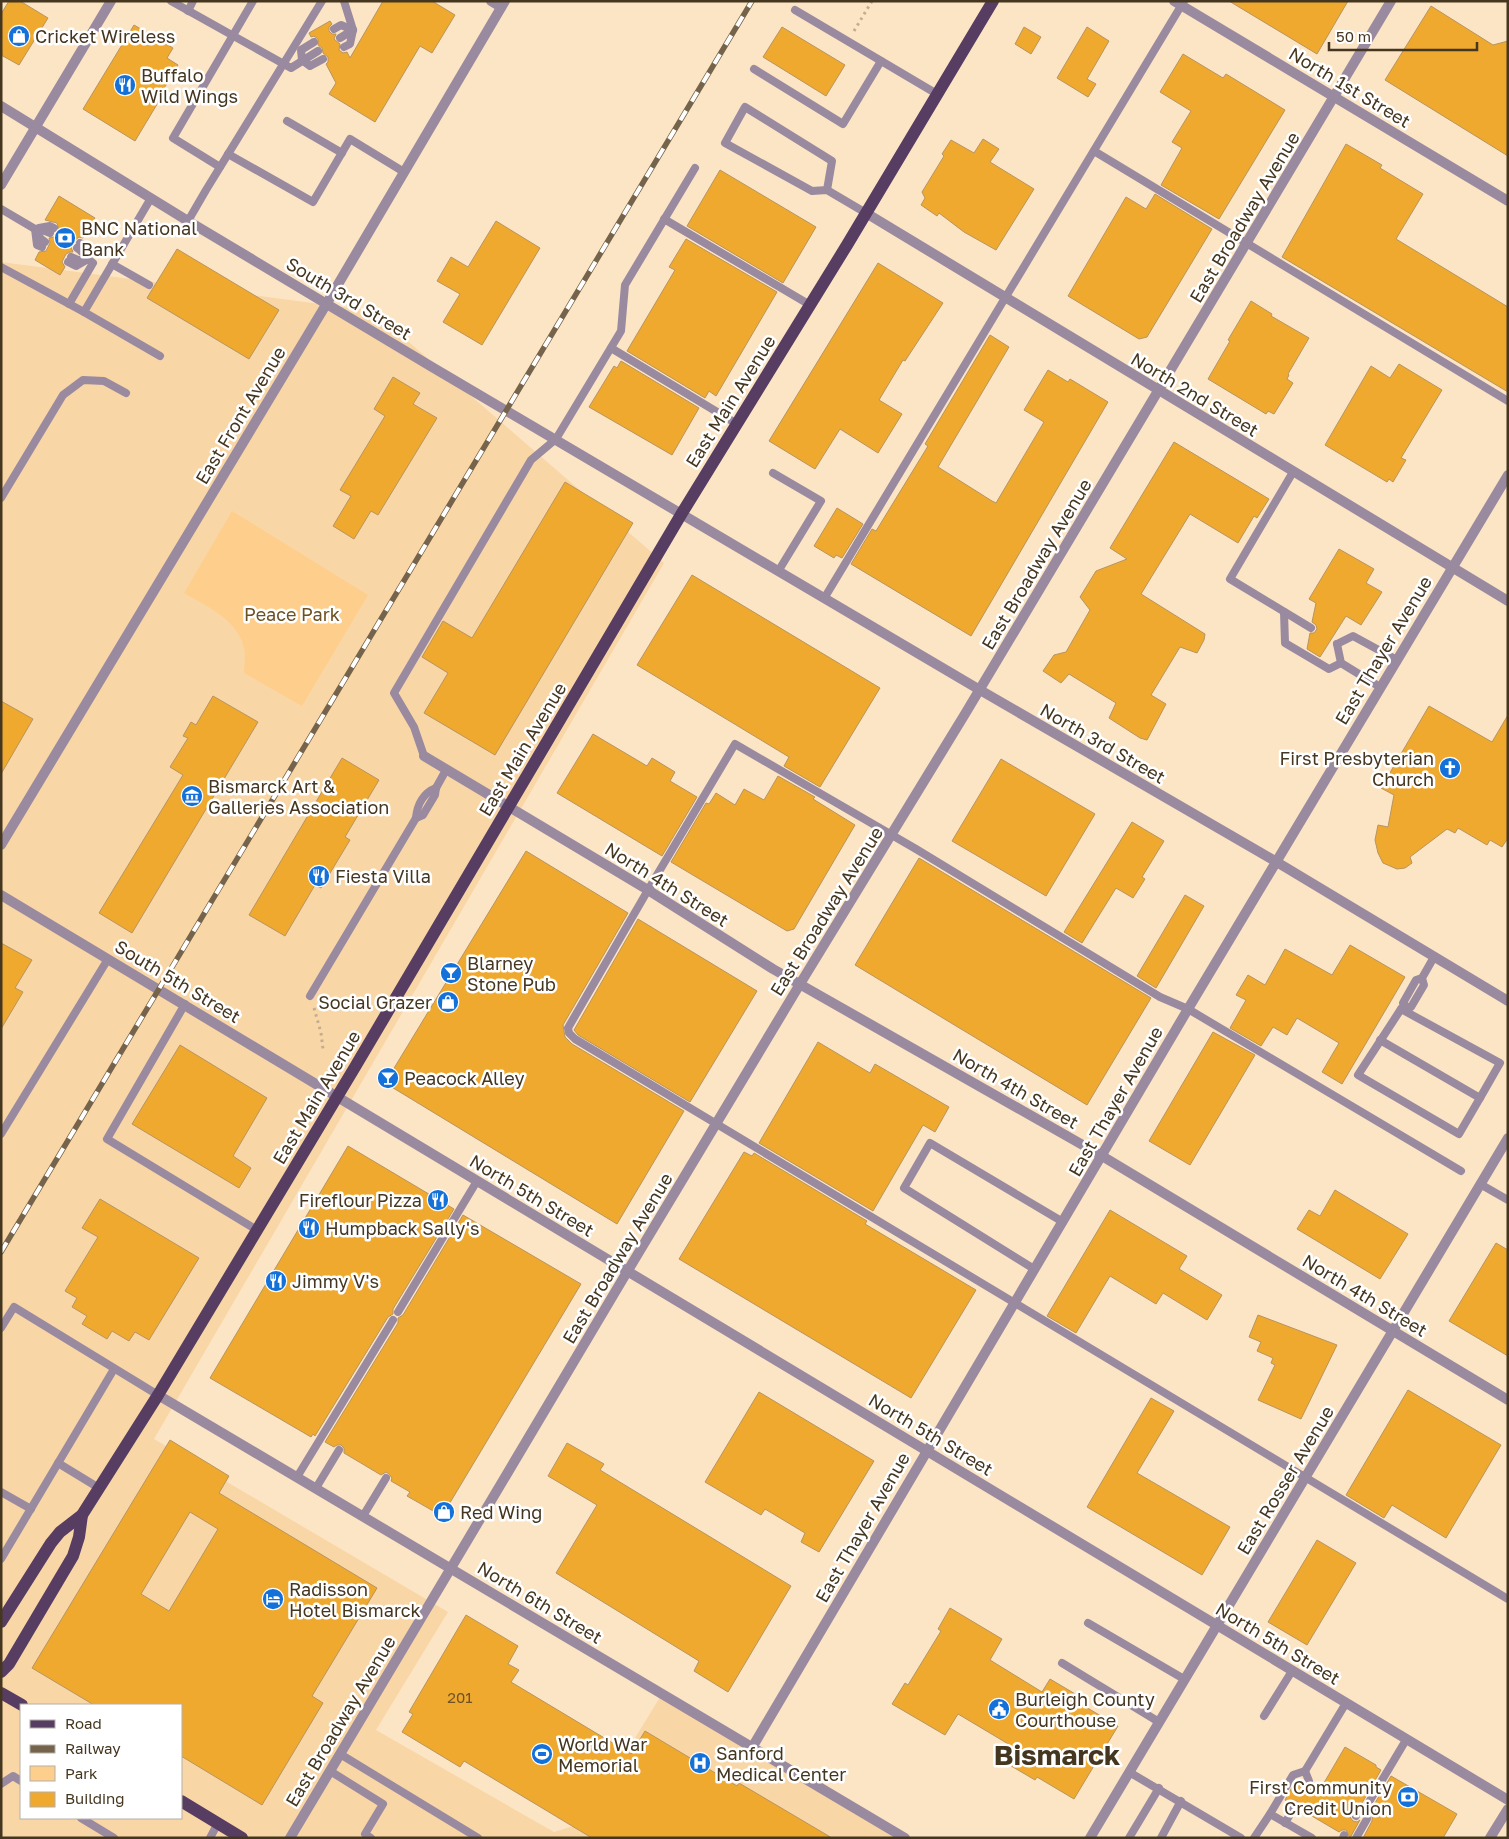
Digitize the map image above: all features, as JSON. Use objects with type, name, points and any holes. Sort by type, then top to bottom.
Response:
[{"type":"main road","name":"East Main Avenue","points":[[1,1622],[51,1543],[60,1532],[82,1515],[158,1395],[682,514],[810,306],[993,1]]},
{"type":"main road","name":"East Main Avenue","points":[[1,1672],[9,1664],[73,1556],[79,1537],[82,1515]]},
{"type":"main road","points":[[1,1693],[20,1704]]},
{"type":"main road","points":[[182,1802],[242,1838]]},
{"type":"street","points":[[491,1],[503,4]]},
{"type":"street","name":"East Broadway Avenue","points":[[290,1838],[627,1272],[980,690],[1392,1]]},
{"type":"street","points":[[1,185],[106,3]]},
{"type":"street","name":"North 1st Street","points":[[1180,3],[1508,201]]},
{"type":"street","name":"East Front Avenue","points":[[1,845],[327,303],[503,4]]},
{"type":"street","name":"South 3rd Street","points":[[1,106],[188,221],[682,514]]},
{"type":"street","name":"North 2nd Street","points":[[866,213],[1508,601]]},
{"type":"street","name":"East Thayer Avenue","points":[[753,1746],[926,1450],[1508,475]]},
{"type":"street","name":"North 3rd Street","points":[[682,514],[1276,862],[1508,1001]]},
{"type":"street","name":"North 4th Street","points":[[424,756],[648,890],[773,969],[1102,1156],[1508,1400]]},
{"type":"street","name":"South 5th Street","points":[[1,895],[337,1096]]},
{"type":"street","name":"North 5th Street","points":[[337,1096],[1508,1800]]},
{"type":"street","name":"East Rosser Avenue","points":[[1090,1838],[1508,1138]]},
{"type":"street","name":"North 6th Street","points":[[158,1395],[753,1746],[905,1838]]},
{"type":"street","points":[[1490,1838],[1508,1809]]},
{"type":"lane","points":[[171,1],[291,68],[318,51]]},
{"type":"lane","points":[[188,11],[193,1]]},
{"type":"lane","points":[[220,167],[173,138],[253,1]]},
{"type":"lane","points":[[188,221],[322,1]]},
{"type":"lane","points":[[344,1],[353,30],[350,44],[344,47]]},
{"type":"lane","points":[[825,597],[1094,151],[1180,3]]},
{"type":"lane","points":[[795,10],[937,94]]},
{"type":"lane","points":[[334,29],[341,24],[353,30]]},
{"type":"lane","points":[[340,38],[353,30]]},
{"type":"lane","points":[[314,42],[301,50],[302,60],[310,66],[323,59]]},
{"type":"lane","points":[[754,69],[843,124],[881,61]]},
{"type":"lane","points":[[827,190],[832,161],[745,107],[725,143],[812,191],[827,190],[866,213]]},
{"type":"lane","points":[[287,121],[342,153]]},
{"type":"lane","points":[[228,154],[314,202],[350,139],[404,172]]},
{"type":"lane","points":[[1094,151],[1508,401]]},
{"type":"lane","points":[[424,756],[414,727],[394,693],[531,460],[556,439],[621,331],[626,285],[695,168]]},
{"type":"lane","points":[[84,312],[151,198]]},
{"type":"lane","points":[[1,210],[34,229],[44,245]]},
{"type":"lane","points":[[664,219],[810,306]]},
{"type":"lane","points":[[34,229],[50,226],[52,231]]},
{"type":"lane","points":[[78,246],[87,247],[88,260]]},
{"type":"lane","points":[[70,259],[76,266],[88,260]]},
{"type":"lane","points":[[69,304],[93,263],[88,260]]},
{"type":"lane","points":[[112,264],[149,285]]},
{"type":"lane","points":[[1,267],[160,356]]},
{"type":"lane","points":[[611,348],[737,424]]},
{"type":"lane","points":[[1,498],[63,395],[83,380],[104,381],[126,393]]},
{"type":"lane","points":[[1293,472],[1230,579],[1311,628]]},
{"type":"lane","points":[[773,473],[821,501],[779,570]]},
{"type":"lane","points":[[1284,612],[1285,643],[1329,669],[1341,663]]},
{"type":"lane","points":[[1380,687],[1341,663],[1334,642],[1353,636],[1397,660]]},
{"type":"lane","points":[[1462,1171],[1188,1009],[1160,997],[892,835],[736,744],[570,1023],[569,1032],[574,1039],[1508,1599]]},
{"type":"lane","points":[[310,996],[416,818],[423,815],[436,795],[436,788],[446,770]]},
{"type":"lane","points":[[1404,1008],[1500,1063],[1459,1134],[1358,1075],[1380,1040],[1404,1008],[1403,1003],[1416,980],[1422,978],[1434,957]]},
{"type":"lane","points":[[1,1134],[108,959]]},
{"type":"lane","points":[[185,1004],[106,1139],[257,1230]]},
{"type":"lane","points":[[1380,1040],[1480,1098]]},
{"type":"lane","points":[[1034,1269],[904,1188],[930,1144],[1063,1222]]},
{"type":"lane","points":[[398,1312],[477,1181]]},
{"type":"lane","points":[[1480,1184],[1508,1200]]},
{"type":"lane","points":[[1,1328],[14,1307],[158,1395]]},
{"type":"lane","points":[[297,1477],[393,1320]]},
{"type":"lane","points":[[1,1559],[114,1369]]},
{"type":"lane","points":[[316,1488],[339,1450]]},
{"type":"lane","points":[[58,1463],[99,1488]]},
{"type":"lane","points":[[363,1516],[386,1478]]},
{"type":"lane","points":[[1,1492],[31,1509]]},
{"type":"lane","points":[[1088,1623],[1184,1678]]},
{"type":"lane","points":[[1062,1663],[1159,1722]]},
{"type":"lane","points":[[1264,1716],[1292,1671]]},
{"type":"lane","points":[[1254,1838],[1293,1775],[1305,1771],[1346,1703]]},
{"type":"lane","points":[[1356,1816],[1359,1810],[1366,1807],[1406,1740]]},
{"type":"lane","points":[[340,1754],[478,1838]]},
{"type":"lane","points":[[330,1771],[384,1804],[365,1834],[371,1838]]},
{"type":"lane","points":[[1305,1771],[1309,1781],[1306,1786]]},
{"type":"lane","points":[[1128,1772],[1159,1788],[1241,1838]]},
{"type":"lane","points":[[1,1784],[13,1776],[20,1780]]},
{"type":"lane","points":[[1129,1838],[1159,1788]]},
{"type":"lane","points":[[1165,1834],[1181,1802]]},
{"type":"lane","points":[[1285,1823],[1295,1806]]},
{"type":"lane","points":[[1356,1838],[1368,1819],[1366,1807]]},
{"type":"lane","points":[[1270,1814],[1312,1838]]},
{"type":"lane","points":[[83,1819],[114,1838]]},
{"type":"lane","points":[[210,1838],[218,1823]]},
{"type":"path","points":[[854,30],[872,1]]},
{"type":"path","points":[[310,996],[321,1033],[323,1049]]},
{"type":"shaded area","points":[[1,262],[373,311],[664,563],[154,1439],[448,1612],[376,1730],[554,1832],[583,1823],[662,1694],[905,1838],[1,1838]]},
{"type":"green space","name":"Peace Park","points":[[232,511],[368,595],[302,706],[244,673],[245,653],[237,632],[222,616],[184,593]]},
{"type":"building","name":"Cricket Wireless","points":[[9,1],[20,1],[48,18],[19,65],[1,55],[1,14]]},
{"type":"building","points":[[383,1],[432,1],[455,15],[432,53],[420,46],[375,122],[329,94],[336,83],[326,64],[328,57],[318,45],[318,39],[314,36],[311,37],[309,33],[330,21],[332,24],[329,27],[329,31],[332,34],[336,34],[334,39],[340,44],[339,50],[343,53],[347,52],[350,58]]},
{"type":"building","points":[[1229,1],[1348,1],[1317,54]]},
{"type":"building","points":[[1431,6],[1493,45],[1508,41],[1508,156],[1385,80]]},
{"type":"building","name":"Buffalo Wild Wings","points":[[134,25],[173,48],[167,58],[178,65],[135,141],[83,109]]},
{"type":"building","points":[[782,27],[845,65],[826,96],[763,57]]},
{"type":"building","points":[[1024,27],[1041,37],[1031,54],[1015,44]]},
{"type":"building","points":[[1087,27],[1109,41],[1087,79],[1096,84],[1088,97],[1057,78]]},
{"type":"building","points":[[1183,54],[1223,78],[1226,74],[1285,110],[1219,219],[1161,185],[1182,148],[1172,142],[1191,111],[1160,92]]},
{"type":"building","points":[[983,139],[999,149],[990,162],[1034,189],[996,250],[964,232],[939,213],[937,216],[921,205],[925,198],[922,192],[944,156],[942,154],[951,140],[974,153]]},
{"type":"building","points":[[1346,144],[1382,165],[1380,168],[1423,194],[1396,239],[1508,307],[1508,392],[1282,257]]},
{"type":"building","points":[[720,170],[816,227],[783,283],[687,226]]},
{"type":"building","points":[[1155,194],[1212,229],[1147,337],[1139,339],[1068,296],[1126,197],[1146,209]]},
{"type":"building","name":"BNC National Bank","points":[[59,196],[95,218],[83,238],[79,237],[75,240],[71,247],[73,252],[66,254],[62,262],[65,267],[60,275],[35,260],[39,252],[46,251],[50,243],[49,238],[54,237],[59,230],[57,223],[45,220]]},
{"type":"building","points":[[496,221],[540,248],[482,345],[443,322],[460,294],[437,281],[451,257],[468,267]]},
{"type":"building","points":[[686,239],[777,292],[716,396],[709,391],[705,398],[627,351],[675,270],[669,267]]},
{"type":"building","points":[[177,249],[279,310],[249,359],[147,298]]},
{"type":"building","points":[[878,263],[943,303],[905,361],[903,360],[879,400],[902,414],[878,453],[840,429],[815,469],[769,441]]},
{"type":"building","points":[[1251,301],[1272,314],[1271,316],[1309,338],[1288,374],[1287,379],[1293,383],[1274,414],[1268,411],[1266,414],[1208,379]]},
{"type":"building","points":[[990,335],[1009,347],[938,467],[992,501],[996,503],[1044,422],[1024,410],[1048,370],[1068,382],[1070,379],[1108,402],[971,636],[851,564],[872,529],[876,531],[928,446],[925,444]]},
{"type":"building","points":[[621,361],[699,408],[672,455],[589,407],[614,366],[617,368]]},
{"type":"building","points":[[1399,364],[1442,390],[1401,458],[1406,460],[1393,482],[1389,479],[1387,482],[1325,445],[1371,366],[1390,378]]},
{"type":"building","points":[[393,377],[420,393],[413,404],[437,418],[378,515],[371,511],[354,539],[333,526],[351,496],[340,490],[385,416],[374,409]]},
{"type":"building","points":[[1174,442],[1269,499],[1257,518],[1254,516],[1238,543],[1190,514],[1141,594],[1205,634],[1197,653],[1180,647],[1151,695],[1166,704],[1147,740],[1140,738],[1109,718],[1116,703],[1069,674],[1061,683],[1043,671],[1054,655],[1066,652],[1090,610],[1080,597],[1096,571],[1127,559],[1110,548]]},
{"type":"building","points":[[565,482],[633,523],[495,755],[424,713],[448,673],[422,657],[443,621],[472,638]]},
{"type":"building","points":[[837,508],[863,524],[842,558],[836,555],[834,558],[814,546]]},
{"type":"building","points":[[1339,549],[1374,569],[1366,583],[1382,592],[1361,625],[1346,616],[1320,657],[1307,649],[1310,633],[1314,633],[1317,629],[1316,625],[1312,622],[1316,603],[1309,599]]},
{"type":"building","points":[[692,575],[880,688],[820,787],[784,766],[789,757],[637,665]]},
{"type":"building","name":"Bismarck Art & Galleries Association","points":[[213,696],[258,722],[132,933],[99,913],[183,775],[170,767],[188,738],[183,736],[191,722],[196,725]]},
{"type":"building","points":[[1,701],[33,719],[1,774]]},
{"type":"building","name":"First Presbyterian Church","points":[[1429,706],[1492,742],[1508,715],[1508,838],[1502,847],[1490,840],[1487,845],[1458,828],[1455,833],[1447,829],[1410,857],[1412,863],[1405,868],[1397,869],[1383,863],[1375,840],[1378,825],[1388,827],[1394,795],[1381,788]]},
{"type":"building","points":[[593,734],[647,766],[652,758],[675,772],[670,781],[697,797],[662,856],[557,793]]},
{"type":"building","points":[[342,758],[379,780],[345,837],[350,840],[321,888],[315,885],[285,936],[249,915]]},
{"type":"building","points":[[1001,759],[1095,814],[1046,896],[952,841]]},
{"type":"building","points":[[778,776],[815,797],[813,799],[855,825],[794,929],[787,931],[671,862],[706,803],[709,804],[716,793],[735,805],[744,789],[764,800]]},
{"type":"building","points":[[1132,822],[1164,841],[1142,877],[1145,879],[1133,898],[1116,888],[1082,943],[1064,932]]},
{"type":"building","points":[[526,851],[628,913],[563,1025],[565,1037],[572,1044],[684,1111],[617,1224],[385,1083]]},
{"type":"building","points":[[919,858],[1151,998],[1087,1105],[855,965]]},
{"type":"building","points":[[1185,895],[1204,906],[1156,988],[1137,976]]},
{"type":"building","points":[[638,919],[757,991],[690,1102],[578,1035],[574,1030]]},
{"type":"building","points":[[1,943],[32,960],[15,988],[23,992],[1,1029]]},
{"type":"building","points":[[1350,945],[1405,977],[1342,1084],[1322,1072],[1339,1043],[1297,1018],[1287,1035],[1273,1027],[1261,1046],[1230,1028],[1246,1000],[1236,995],[1248,975],[1265,985],[1285,949],[1332,975]]},
{"type":"building","points":[[1213,1032],[1255,1055],[1190,1165],[1149,1141]]},
{"type":"building","points":[[818,1042],[870,1073],[875,1064],[949,1107],[935,1132],[923,1125],[873,1211],[759,1143]]},
{"type":"building","points":[[180,1045],[267,1098],[233,1156],[251,1168],[239,1188],[132,1124]]},
{"type":"building","points":[[348,1146],[454,1209],[393,1309],[393,1314],[388,1317],[315,1436],[313,1434],[311,1437],[210,1378]]},
{"type":"building","points":[[744,1152],[752,1156],[754,1153],[867,1221],[865,1224],[976,1290],[911,1398],[679,1259]]},
{"type":"building","points":[[1335,1190],[1408,1234],[1380,1279],[1297,1229],[1309,1210],[1320,1216]]},
{"type":"building","points":[[100,1199],[199,1258],[149,1340],[135,1332],[129,1341],[112,1331],[107,1339],[82,1324],[87,1316],[72,1307],[77,1298],[65,1291],[98,1237],[82,1228]]},
{"type":"building","points":[[1110,1210],[1187,1256],[1179,1269],[1222,1295],[1207,1320],[1163,1293],[1156,1304],[1110,1276],[1076,1333],[1047,1316]]},
{"type":"building","points":[[463,1215],[581,1284],[442,1516],[407,1496],[410,1492],[391,1481],[392,1478],[386,1472],[381,1475],[344,1453],[344,1448],[341,1445],[334,1447],[325,1442],[398,1323],[398,1318],[403,1315]]},
{"type":"building","points":[[1496,1243],[1508,1250],[1508,1356],[1449,1321]]},
{"type":"building","points":[[1258,1315],[1337,1345],[1301,1419],[1258,1400],[1275,1365],[1271,1363],[1273,1358],[1257,1351],[1261,1342],[1249,1337]]},
{"type":"building","points":[[1408,1390],[1501,1445],[1446,1538],[1392,1505],[1384,1518],[1346,1495]]},
{"type":"building","points":[[759,1392],[874,1461],[819,1552],[801,1542],[805,1533],[765,1509],[761,1515],[705,1482]]},
{"type":"building","points":[[1151,1398],[1174,1411],[1137,1473],[1230,1527],[1202,1575],[1087,1507]]},
{"type":"building","points":[[170,1440],[229,1476],[219,1493],[377,1588],[312,1696],[323,1703],[262,1805],[182,1757],[182,1704],[92,1704],[32,1668]],"holes":[[[190,1512],[218,1529],[169,1611],[141,1594]]]},
{"type":"building","points":[[567,1443],[604,1464],[600,1470],[791,1586],[728,1692],[694,1671],[699,1661],[556,1573],[597,1505],[548,1476]]},
{"type":"building","points":[[1317,1540],[1356,1563],[1307,1645],[1268,1622]]},
{"type":"building","points":[[950,1608],[1002,1639],[990,1660],[1042,1692],[1050,1679],[1082,1698],[1079,1703],[1118,1726],[1074,1799],[1037,1777],[1035,1780],[1001,1760],[1010,1745],[958,1714],[945,1735],[892,1704],[905,1683],[908,1685],[941,1631],[938,1629]]},
{"type":"building","points":[[466,1615],[518,1646],[508,1664],[519,1670],[511,1682],[631,1754],[645,1731],[737,1786],[739,1783],[832,1838],[592,1838],[464,1761],[460,1767],[402,1732],[413,1714],[409,1712]]},
{"type":"building","points":[[1345,1747],[1376,1765],[1381,1770],[1362,1803],[1354,1807],[1351,1813],[1350,1817],[1353,1821],[1357,1822],[1360,1820],[1350,1838],[1346,1830],[1339,1832],[1300,1809],[1300,1804],[1297,1801],[1290,1803],[1285,1800],[1296,1780],[1301,1783],[1301,1788],[1304,1791],[1311,1789],[1318,1793]]},
{"type":"building","name":"First Community Credit Union","points":[[1391,1776],[1457,1814],[1443,1838],[1363,1838],[1372,1821],[1372,1808]]},
{"type":"railway","points":[[1,1252],[752,1]]},
{"type":"place","name":"Cricket Wireless","points":[[19,36]]},
{"type":"place","name":"Buffalo Wild Wings","points":[[125,85]]},
{"type":"place","name":"BNC National Bank","points":[[65,238]]},
{"type":"place","name":"First Presbyterian Church","points":[[1450,768]]},
{"type":"place","name":"Bismarck Art & Galleries Association","points":[[192,796]]},
{"type":"place","name":"Fiesta Villa","points":[[319,876]]},
{"type":"place","name":"Blarney Stone Pub","points":[[451,973]]},
{"type":"place","name":"Social Grazer","points":[[448,1002]]},
{"type":"place","name":"Peacock Alley","points":[[388,1078]]},
{"type":"place","name":"Fireflour Pizza","points":[[438,1200]]},
{"type":"place","name":"Humpback Sally's","points":[[309,1228]]},
{"type":"place","name":"Jimmy V's","points":[[276,1281]]},
{"type":"place","name":"Red Wing","points":[[444,1512]]},
{"type":"place","name":"Radisson Hotel Bismarck","points":[[273,1599]]},
{"type":"place","name":"Burleigh County Courthouse","points":[[999,1709]]},
{"type":"place","name":"World War Memorial","points":[[542,1754]]},
{"type":"place","name":"Sanford Medical Center","points":[[700,1763]]},
{"type":"place","name":"First Community Credit Union","points":[[1408,1797]]},
{"type":"district","name":"Bismarck","points":[[1057,1754]]}]
